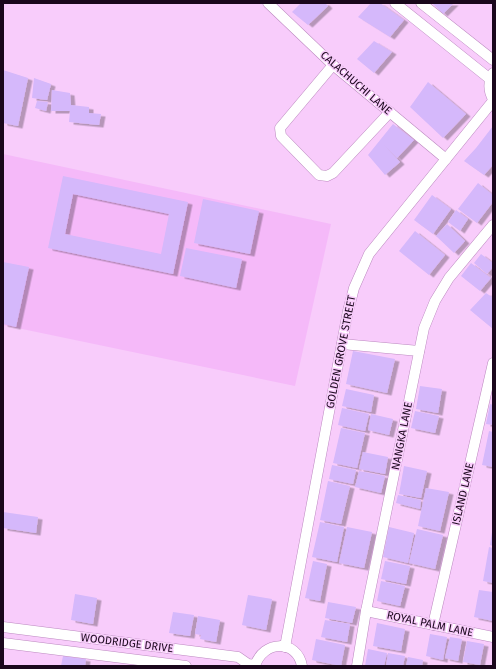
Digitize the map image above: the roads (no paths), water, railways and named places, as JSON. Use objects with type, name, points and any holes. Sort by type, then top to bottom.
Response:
[{"type":"street","name":"CALACHUCHI LANE","points":[[268,3],[334,65],[446,159]]},
{"type":"street","points":[[395,3],[491,76],[489,88],[493,100]]},
{"type":"street","points":[[421,3],[493,60]]},
{"type":"street","points":[[334,65],[280,128],[281,136],[319,175],[327,176],[334,173],[390,112]]},
{"type":"street","name":"GOLDEN GROVE STREET","points":[[284,647],[354,288],[369,254],[493,100]]},
{"type":"street","name":"NANGKA LANE","points":[[357,666],[366,611],[424,328],[435,301],[449,278],[493,225]]},
{"type":"street","points":[[342,344],[419,352]]},
{"type":"street","name":"ISLAND LANE","points":[[433,625],[493,364]]},
{"type":"street","name":"ROYAL PALM LANE","points":[[366,611],[493,637]]},
{"type":"street","name":"WOODRIDGE DRIVE","points":[[3,627],[238,657],[251,665]]},
{"type":"street","points":[[34,647],[35,632]]},
{"type":"street","name":"WOODRIDGE DRIVE","points":[[3,643],[186,666]]},
{"type":"street","points":[[251,665],[269,648],[279,646],[295,653],[302,666]]}]
